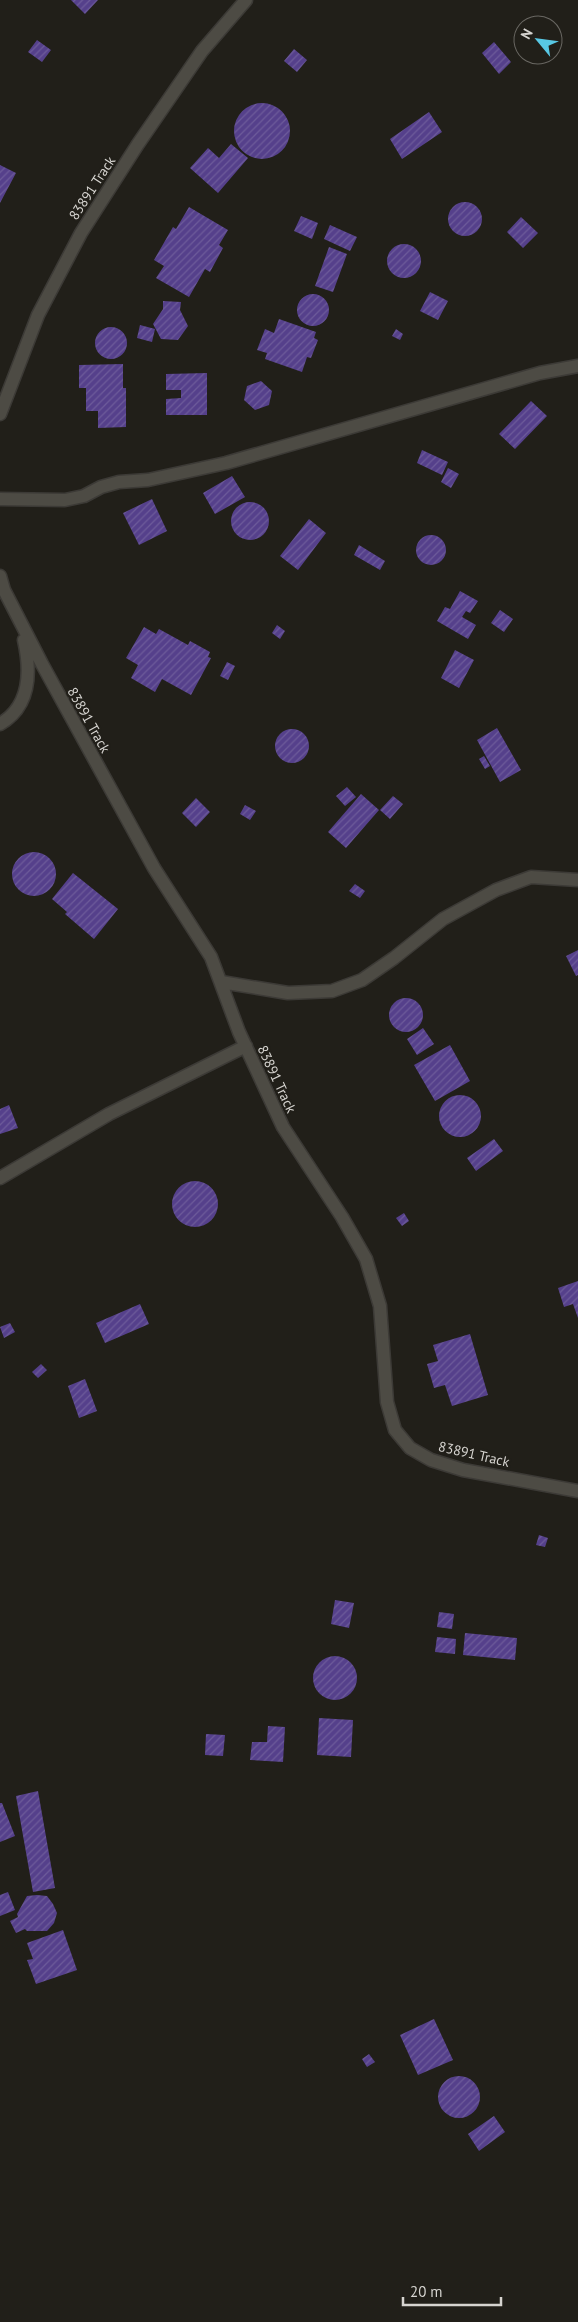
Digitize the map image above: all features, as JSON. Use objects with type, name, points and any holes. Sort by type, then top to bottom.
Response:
[{"type":"street","name":"83891 Track","points":[[0,414],[38,315],[81,233],[138,144],[202,52],[246,0]]},
{"type":"street","points":[[0,499],[65,500],[84,496],[101,487],[119,482],[148,480],[226,463],[540,374],[578,366]]},
{"type":"street","name":"83891 Track","points":[[0,576],[4,590],[22,625],[154,868],[211,957],[246,1046],[283,1127],[342,1217],[366,1259],[380,1306],[387,1402],[395,1430],[410,1448],[431,1460],[463,1470],[578,1491]]},
{"type":"street","points":[[0,724],[17,708],[25,696],[28,682],[27,654],[22,625]]},
{"type":"street","points":[[220,982],[288,993],[332,990],[362,980],[394,958],[443,919],[496,890],[531,877],[578,880]]},
{"type":"street","points":[[0,1178],[109,1114],[246,1046]]},
{"type":"building","points":[[71,0],[98,0],[85,14]]},
{"type":"building","points":[[37,40],[51,50],[42,62],[28,52]]},
{"type":"building","points":[[494,42],[511,62],[499,74],[482,53]]},
{"type":"building","points":[[294,49],[307,60],[297,72],[284,61]]},
{"type":"building","points":[[262,103],[273,105],[282,111],[288,120],[290,131],[288,142],[282,151],[273,157],[262,159],[251,157],[242,151],[236,142],[234,131],[236,120],[242,111],[251,105]]},
{"type":"building","points":[[429,112],[442,132],[402,159],[390,139]]},
{"type":"building","points":[[231,144],[248,158],[218,193],[190,168],[208,148],[219,158]]},
{"type":"building","points":[[0,165],[16,173],[0,203]]},
{"type":"building","points":[[465,202],[472,203],[477,207],[481,212],[481,226],[477,231],[472,235],[465,236],[458,235],[453,231],[449,226],[448,219],[449,212],[453,207],[458,203]]},
{"type":"building","points":[[189,207],[228,230],[219,245],[223,248],[210,272],[205,269],[189,297],[156,278],[164,266],[154,260],[173,227],[176,229]]},
{"type":"building","points":[[301,216],[318,223],[312,239],[294,231]]},
{"type":"building","points":[[521,217],[538,233],[523,248],[507,232]]},
{"type":"building","points":[[330,225],[357,237],[350,251],[324,239]]},
{"type":"building","points":[[404,244],[416,249],[421,261],[416,273],[404,278],[392,273],[387,261],[392,249]]},
{"type":"building","points":[[329,247],[347,254],[333,292],[315,286]]},
{"type":"building","points":[[430,292],[448,301],[438,320],[420,311]]},
{"type":"building","points":[[313,294],[324,299],[329,310],[324,321],[313,326],[302,321],[297,310],[302,299]]},
{"type":"building","points":[[163,301],[181,302],[180,310],[188,326],[178,340],[161,339],[153,324],[163,309]]},
{"type":"building","points":[[279,319],[316,332],[314,338],[318,340],[311,358],[307,357],[302,372],[265,359],[267,353],[257,350],[265,329],[274,333]]},
{"type":"building","points":[[140,325],[155,329],[152,342],[137,338]]},
{"type":"building","points":[[111,327],[117,328],[122,332],[126,337],[126,349],[122,354],[117,358],[111,359],[105,358],[100,354],[96,349],[95,343],[96,337],[100,332],[105,328]]},
{"type":"building","points":[[396,329],[403,334],[400,340],[392,336]]},
{"type":"building","points":[[123,364],[123,388],[126,388],[126,427],[98,428],[98,411],[86,411],[86,388],[79,388],[79,365]]},
{"type":"building","points":[[207,373],[207,415],[166,415],[166,399],[181,398],[181,390],[166,390],[166,374]]},
{"type":"building","points":[[261,381],[272,391],[269,405],[255,410],[244,400],[247,386]]},
{"type":"building","points":[[531,401],[547,416],[515,449],[499,434]]},
{"type":"building","points":[[422,450],[448,462],[442,475],[417,463]]},
{"type":"building","points":[[448,468],[459,474],[451,488],[441,482]]},
{"type":"building","points":[[232,476],[245,497],[215,514],[203,493]]},
{"type":"building","points":[[152,499],[167,531],[139,545],[123,513]]},
{"type":"building","points":[[250,502],[263,508],[269,521],[263,534],[250,540],[237,534],[231,521],[237,508]]},
{"type":"building","points":[[309,519],[326,533],[298,570],[280,556]]},
{"type":"building","points":[[431,535],[442,539],[446,550],[442,561],[431,565],[420,561],[416,550],[420,539]]},
{"type":"building","points":[[359,545],[385,561],[380,570],[354,555]]},
{"type":"building","points":[[460,591],[478,601],[470,613],[466,611],[462,617],[476,625],[468,639],[437,621],[445,607],[450,609]]},
{"type":"building","points":[[500,610],[513,619],[504,632],[491,623]]},
{"type":"building","points":[[277,625],[285,631],[280,639],[272,633]]},
{"type":"building","points":[[144,627],[156,634],[159,629],[188,645],[190,641],[210,652],[208,657],[211,658],[191,695],[162,679],[155,692],[131,678],[138,665],[126,658]]},
{"type":"building","points":[[455,650],[474,660],[459,688],[441,678]]},
{"type":"building","points":[[227,662],[235,666],[228,680],[220,676]]},
{"type":"building","points":[[497,728],[521,770],[500,782],[477,740]]},
{"type":"building","points":[[292,729],[299,730],[304,734],[308,739],[308,753],[304,758],[299,762],[292,763],[285,762],[280,758],[276,753],[275,746],[276,739],[280,734],[285,730]]},
{"type":"building","points":[[484,756],[490,766],[485,769],[479,759]]},
{"type":"building","points":[[347,787],[356,797],[345,806],[336,796]]},
{"type":"building","points":[[361,794],[379,810],[346,848],[328,832]]},
{"type":"building","points":[[393,796],[403,804],[390,819],[380,810]]},
{"type":"building","points":[[196,798],[210,812],[196,827],[182,813]]},
{"type":"building","points":[[245,805],[256,811],[250,820],[240,814]]},
{"type":"building","points":[[30,852],[38,852],[50,858],[56,874],[50,890],[38,896],[30,896],[18,890],[12,878],[12,870],[18,858]]},
{"type":"building","points":[[73,873],[118,909],[94,939],[65,914],[67,912],[52,899]]},
{"type":"building","points":[[355,884],[365,891],[360,898],[349,891]]},
{"type":"building","points":[[578,950],[578,975],[576,976],[566,956]]},
{"type":"building","points":[[406,998],[418,1003],[423,1015],[418,1027],[406,1032],[394,1027],[389,1015],[394,1003]]},
{"type":"building","points":[[423,1028],[434,1044],[417,1055],[407,1039]]},
{"type":"building","points":[[450,1045],[470,1081],[435,1101],[414,1065]]},
{"type":"building","points":[[460,1095],[475,1101],[481,1116],[475,1131],[460,1137],[445,1131],[439,1116],[445,1101]]},
{"type":"building","points":[[9,1105],[18,1128],[0,1134],[0,1109]]},
{"type":"building","points":[[494,1139],[503,1151],[476,1171],[467,1158]]},
{"type":"building","points":[[190,1181],[200,1181],[212,1187],[217,1195],[217,1213],[212,1221],[204,1226],[190,1227],[182,1224],[175,1217],[172,1209],[172,1199],[175,1191],[182,1184]]},
{"type":"building","points":[[404,1213],[409,1221],[402,1226],[396,1218]]},
{"type":"building","points":[[578,1281],[578,1318],[573,1304],[564,1307],[558,1288]]},
{"type":"building","points":[[140,1304],[149,1324],[105,1343],[96,1323]]},
{"type":"building","points":[[10,1323],[15,1332],[4,1338],[0,1327]]},
{"type":"building","points":[[470,1334],[488,1395],[452,1406],[445,1385],[434,1388],[427,1364],[438,1361],[433,1345]]},
{"type":"building","points":[[41,1364],[47,1370],[38,1378],[32,1372]]},
{"type":"building","points":[[85,1379],[97,1411],[79,1418],[68,1386]]},
{"type":"building","points":[[539,1535],[548,1538],[545,1547],[536,1545]]},
{"type":"building","points":[[335,1600],[354,1603],[349,1628],[331,1624]]},
{"type":"building","points":[[439,1612],[454,1614],[452,1629],[437,1627]]},
{"type":"building","points":[[465,1633],[517,1638],[515,1660],[463,1655]]},
{"type":"building","points":[[437,1637],[456,1639],[455,1654],[435,1652]]},
{"type":"building","points":[[335,1656],[347,1660],[353,1666],[357,1678],[353,1690],[347,1696],[335,1700],[323,1696],[317,1690],[313,1678],[317,1666],[323,1660]]},
{"type":"building","points":[[319,1718],[353,1720],[351,1757],[317,1755]]},
{"type":"building","points":[[268,1726],[285,1727],[283,1762],[250,1760],[252,1742],[267,1742]]},
{"type":"building","points":[[206,1734],[225,1735],[223,1756],[205,1755]]},
{"type":"building","points":[[38,1791],[55,1888],[33,1892],[16,1796]]},
{"type":"building","points":[[0,1803],[2,1803],[15,1836],[0,1842]]},
{"type":"building","points":[[8,1892],[15,1910],[0,1916],[0,1895]]},
{"type":"building","points":[[27,1896],[47,1896],[53,1904],[57,1913],[54,1923],[47,1931],[27,1931],[25,1929],[16,1933],[10,1921],[18,1917],[17,1914]]},
{"type":"building","points":[[63,1930],[77,1970],[36,1984],[27,1960],[33,1959],[27,1943]]},
{"type":"building","points":[[434,2019],[453,2060],[418,2075],[400,2035]]},
{"type":"building","points":[[369,2054],[375,2062],[367,2067],[362,2059]]},
{"type":"building","points":[[463,2076],[471,2079],[477,2085],[480,2097],[477,2109],[471,2115],[455,2118],[447,2115],[441,2109],[438,2093],[441,2085],[447,2079]]},
{"type":"building","points":[[494,2116],[505,2132],[479,2151],[468,2134]]}]
